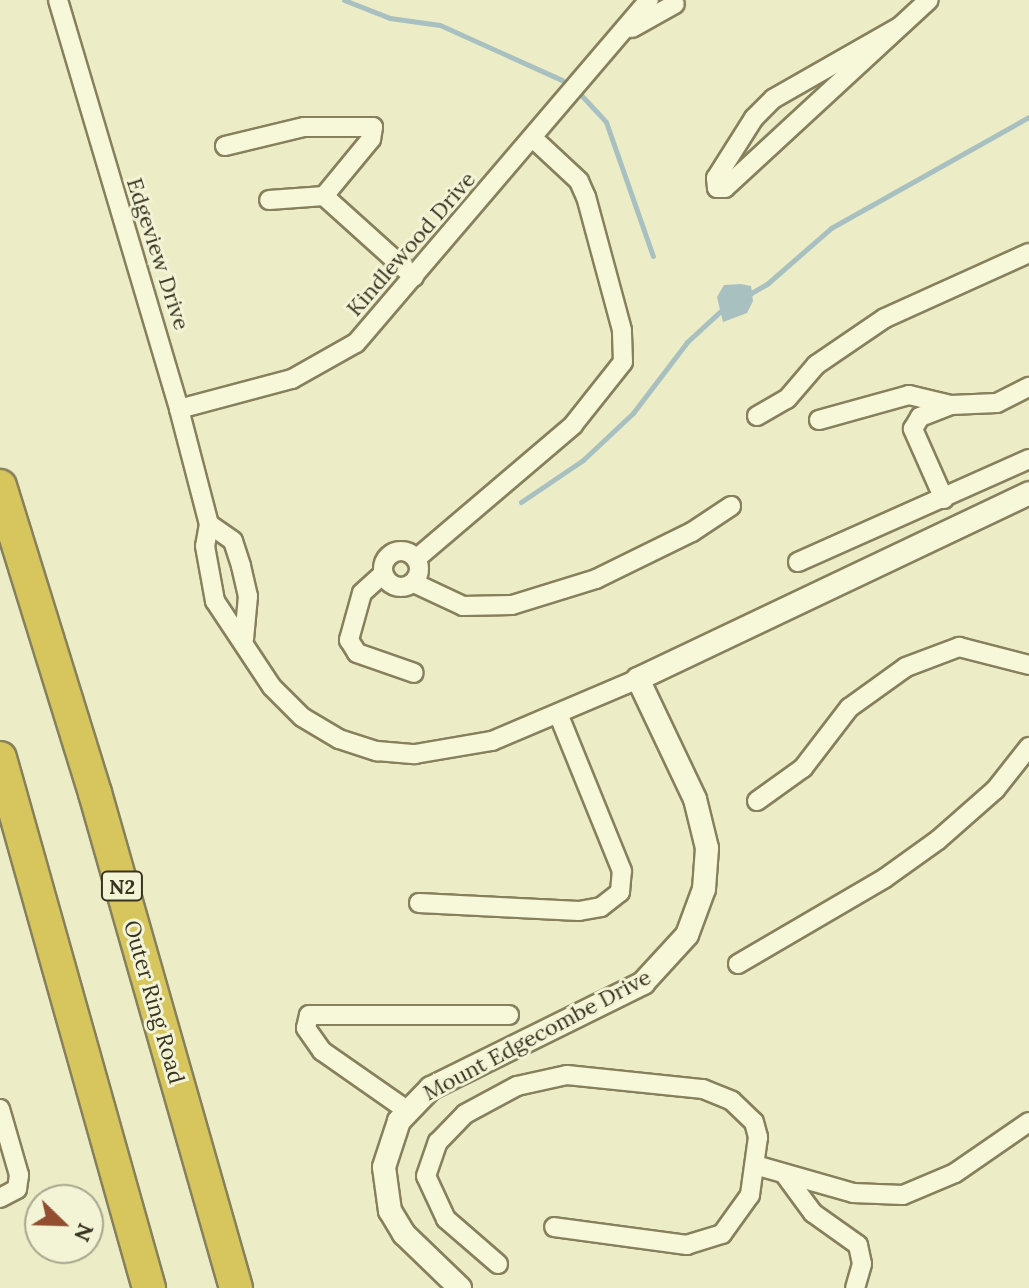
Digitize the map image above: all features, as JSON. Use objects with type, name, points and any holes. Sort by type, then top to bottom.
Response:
[{"type":"highway","name":"Outer Ring Road","points":[[0,486],[95,793],[236,1288]]},
{"type":"highway","points":[[0,758],[149,1288]]},
{"type":"street","name":"Edgeview Drive","points":[[58,0],[179,409],[209,524],[205,546],[215,601],[244,639],[272,687],[302,717],[339,739],[377,751],[453,751],[559,716],[638,679]]},
{"type":"street","name":"Kindlewood Drive","points":[[179,409],[268,386],[325,363],[356,343],[534,139],[649,0]]},
{"type":"street","points":[[899,27],[773,99],[754,118],[716,178],[717,188],[725,188],[929,0]]},
{"type":"street","name":"Kindlewood Drive","points":[[626,31],[674,1]]},
{"type":"street","points":[[225,146],[304,127],[373,127],[371,139],[324,196]]},
{"type":"street","points":[[417,558],[573,425],[623,362],[622,330],[586,197],[563,164],[534,139]]},
{"type":"street","points":[[269,200],[324,196],[414,277]]},
{"type":"street","points":[[757,416],[787,399],[816,365],[885,318],[1029,253]]},
{"type":"street","points":[[819,420],[909,395],[951,405],[997,403],[1029,387]]},
{"type":"street","points":[[944,499],[913,429],[920,417],[951,405]]},
{"type":"street","points":[[798,562],[1029,459]]},
{"type":"street","points":[[638,679],[1029,493]]},
{"type":"street","points":[[383,574],[397,587],[414,583],[463,606],[512,605],[596,579],[692,532],[731,506]]},
{"type":"street","points":[[209,524],[233,541],[241,566],[248,596],[244,639]]},
{"type":"street","points":[[414,583],[420,573],[417,558],[406,551],[393,552],[385,561],[383,574],[362,593],[349,640],[357,653],[414,673]]},
{"type":"street","points":[[757,801],[803,768],[849,708],[906,667],[959,647],[1029,665]]},
{"type":"street","name":"Mount Edgecombe Drive","points":[[460,1288],[404,1234],[390,1211],[384,1167],[390,1138],[408,1111],[431,1088],[643,983],[687,935],[704,889],[707,848],[702,821],[638,679]]},
{"type":"street","points":[[419,903],[579,911],[601,907],[620,892],[622,871],[559,716]]},
{"type":"street","points":[[738,964],[885,878],[938,840],[995,790],[1029,747]]},
{"type":"street","points":[[408,1111],[322,1051],[306,1028],[309,1015],[509,1015]]},
{"type":"street","points":[[498,1264],[446,1219],[430,1192],[426,1166],[449,1126],[517,1086],[567,1075],[715,1092],[754,1122],[755,1165],[750,1195],[734,1224],[709,1241],[687,1245],[554,1227]]},
{"type":"street","points":[[0,1109],[19,1181],[17,1189],[0,1198]]},
{"type":"street","points":[[755,1165],[853,1193],[903,1195],[945,1179],[1029,1122]]},
{"type":"street","points":[[785,1175],[813,1213],[858,1245],[862,1264],[855,1288]]},
{"type":"water","points":[[724,285],[751,286],[753,301],[747,313],[723,322],[717,297]]},
{"type":"waterway","points":[[344,0],[390,18],[440,25],[562,80]]},
{"type":"waterway","points":[[582,96],[606,122],[653,256]]},
{"type":"waterway","points":[[746,296],[767,284],[831,228],[1029,117]]},
{"type":"waterway","points":[[521,502],[583,460],[633,413],[687,342],[724,308]]}]
